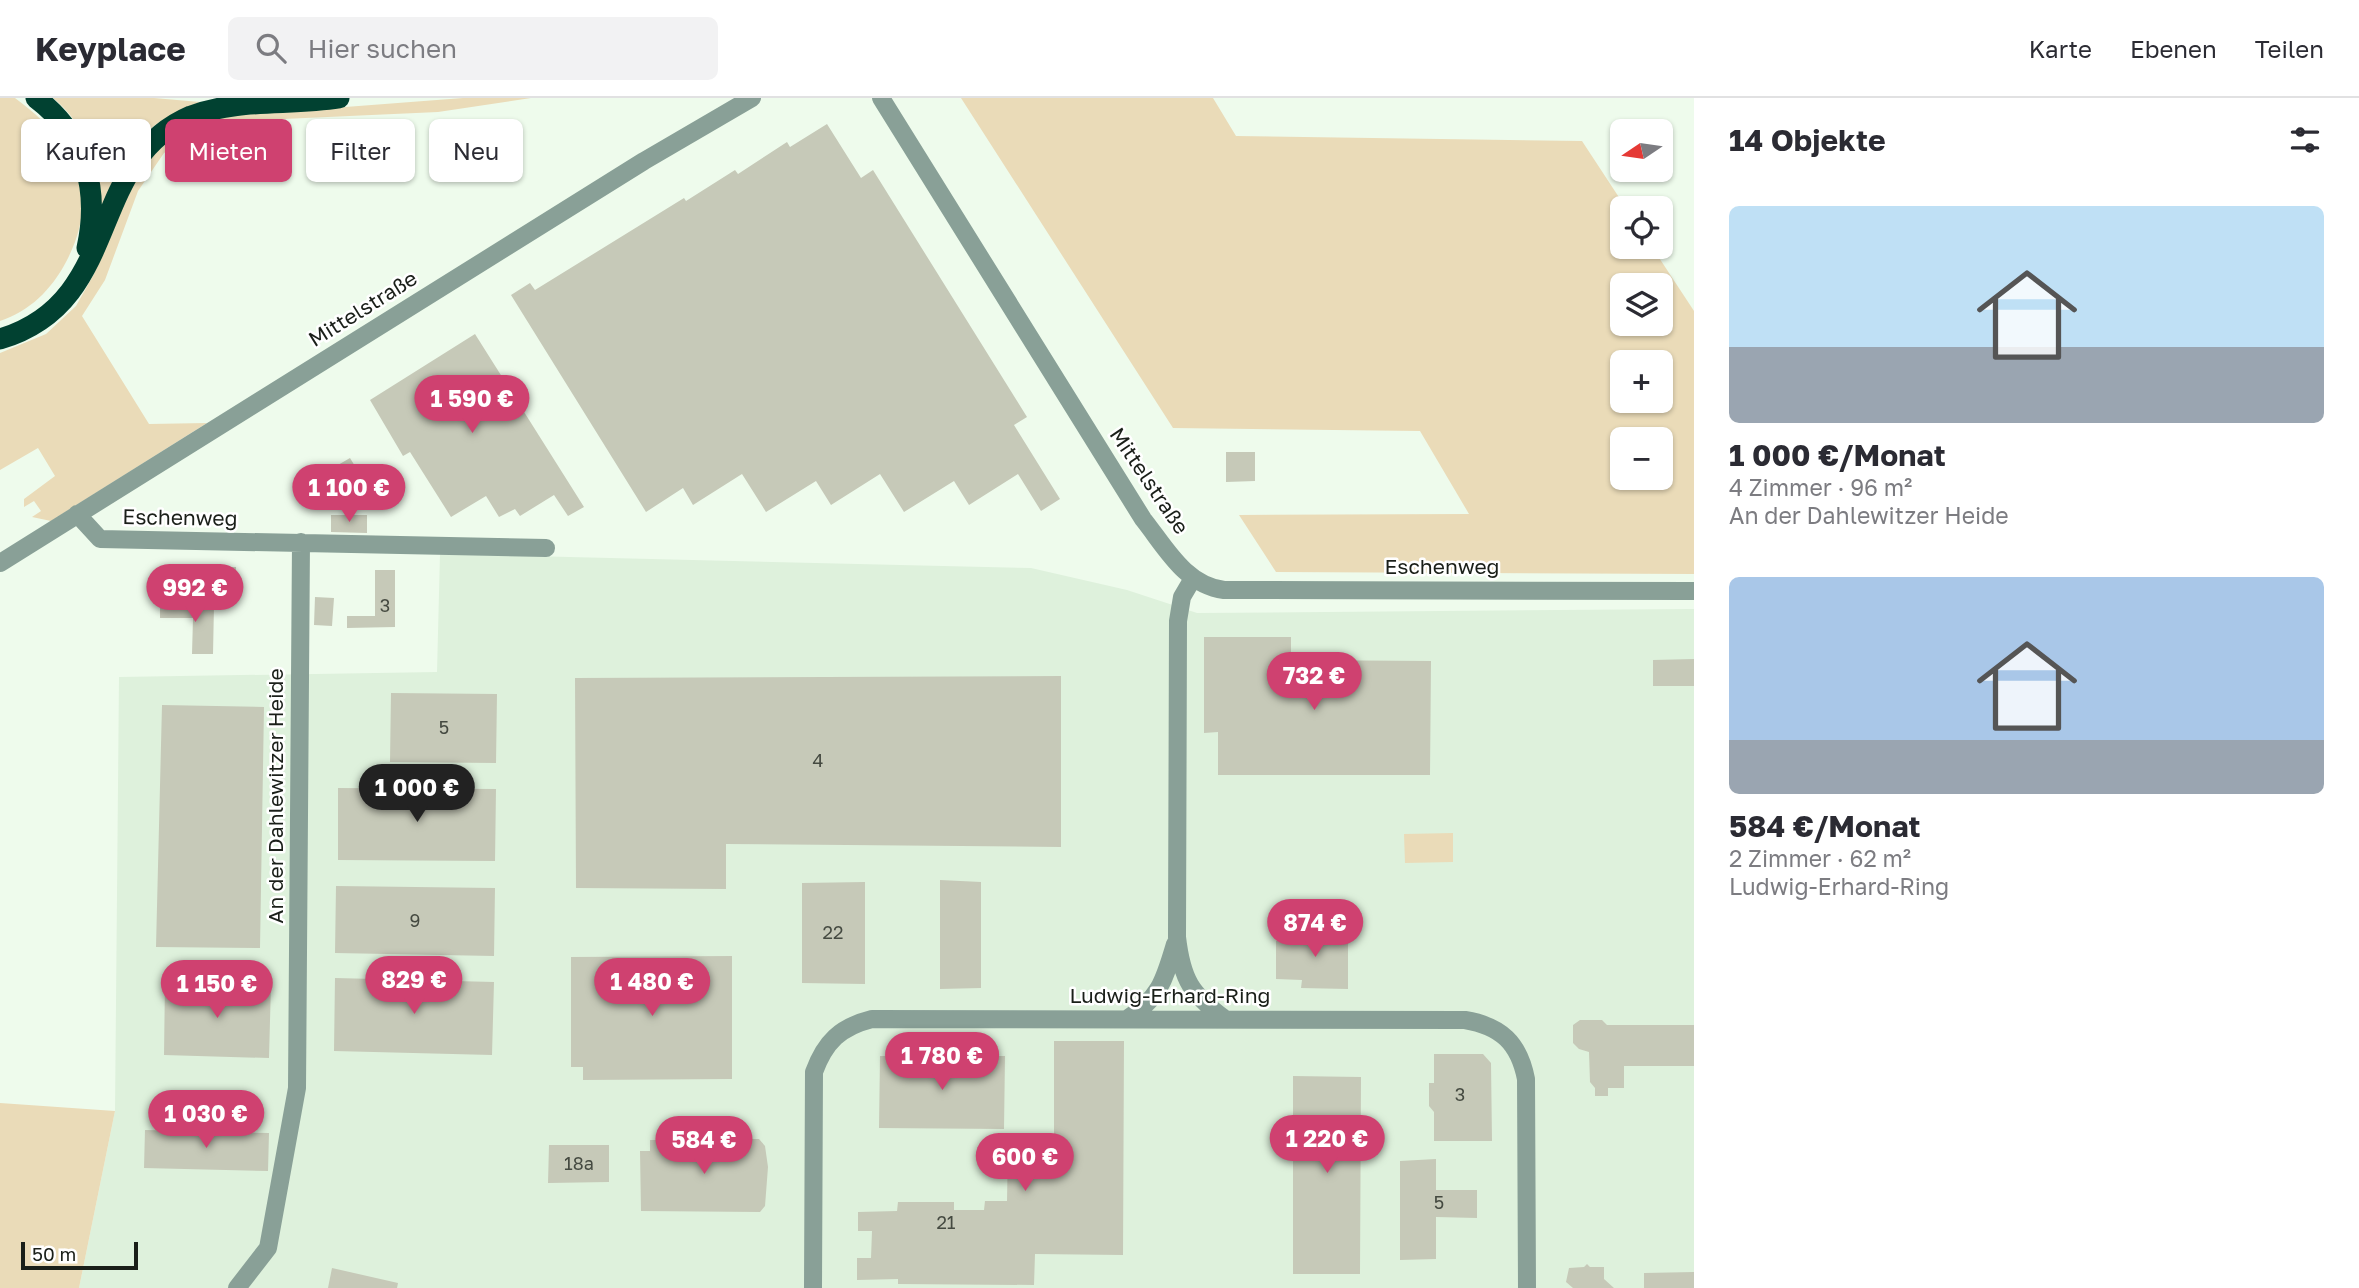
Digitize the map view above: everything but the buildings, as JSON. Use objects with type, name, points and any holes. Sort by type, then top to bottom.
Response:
[{"type":"highway","points":[[36,98],[50,108],[77,143],[86,163],[93,204],[87,250],[73,283],[54,309]]},
{"type":"highway","points":[[0,339],[35,324],[54,309],[90,264],[124,178],[145,149],[168,128],[189,117],[229,104],[339,98]]},
{"type":"street","name":"Mittelstraße","points":[[0,563],[644,161],[752,98]]},
{"type":"street","name":"Mittelstraße","points":[[881,98],[1143,519],[1192,580]]},
{"type":"street","name":"Eschenweg","points":[[77,514],[100,539],[546,548]]},
{"type":"street","name":"An der Dahlewitzer Heide","points":[[237,1288],[268,1248],[297,1088],[301,542]]},
{"type":"street","name":"Eschenweg","points":[[1192,580],[1207,588],[1224,590],[1694,591]]},
{"type":"street","points":[[1192,580],[1182,597],[1178,621],[1177,937],[1181,967],[1187,981],[1201,1001],[1225,1019]]},
{"type":"street","points":[[1127,1019],[1148,1005],[1163,984],[1177,937]]},
{"type":"street","name":"Ludwig-Erhard-Ring","points":[[813,1288],[814,1072],[829,1041],[855,1023],[872,1019],[1465,1020],[1499,1030],[1512,1042],[1523,1061],[1526,1079],[1527,1288]]},
{"type":"shaded area","points":[[0,98],[15,98],[40,119],[21,119],[21,182],[79,182],[82,213],[77,237],[54,282],[21,312],[0,321]]},
{"type":"shaded area","points":[[53,98],[154,98],[200,102],[180,110],[151,129],[151,119],[73,119]]},
{"type":"shaded area","points":[[463,98],[531,98],[438,112],[283,119],[202,118]]},
{"type":"shaded area","points":[[961,98],[1213,98],[1236,136],[1582,141],[1618,196],[1610,196],[1610,259],[1660,259],[1669,273],[1610,273],[1610,336],[1673,336],[1673,279],[1694,311],[1694,574],[1276,572],[1239,515],[1469,514],[1420,431],[1173,428]]},
{"type":"shaded area","points":[[165,141],[165,152],[151,172],[151,153]]},
{"type":"shaded area","points":[[98,182],[113,182],[101,210]]},
{"type":"shaded area","points":[[132,182],[144,182],[138,191],[105,280],[82,316],[149,424],[207,423],[51,521],[32,517],[41,511],[34,501],[24,507],[24,499],[55,476],[38,448],[0,470],[0,353],[46,334],[76,306],[94,274],[124,194]]},
{"type":"shaded area","points":[[440,554],[1031,568],[1127,590],[1197,613],[1694,609],[1694,1288],[79,1288],[115,1111],[119,677],[437,672]]},
{"type":"shaded area","points":[[1453,833],[1453,862],[1405,863],[1404,834]]},
{"type":"shaded area","points":[[0,1103],[115,1111],[79,1288],[0,1288]]}]
